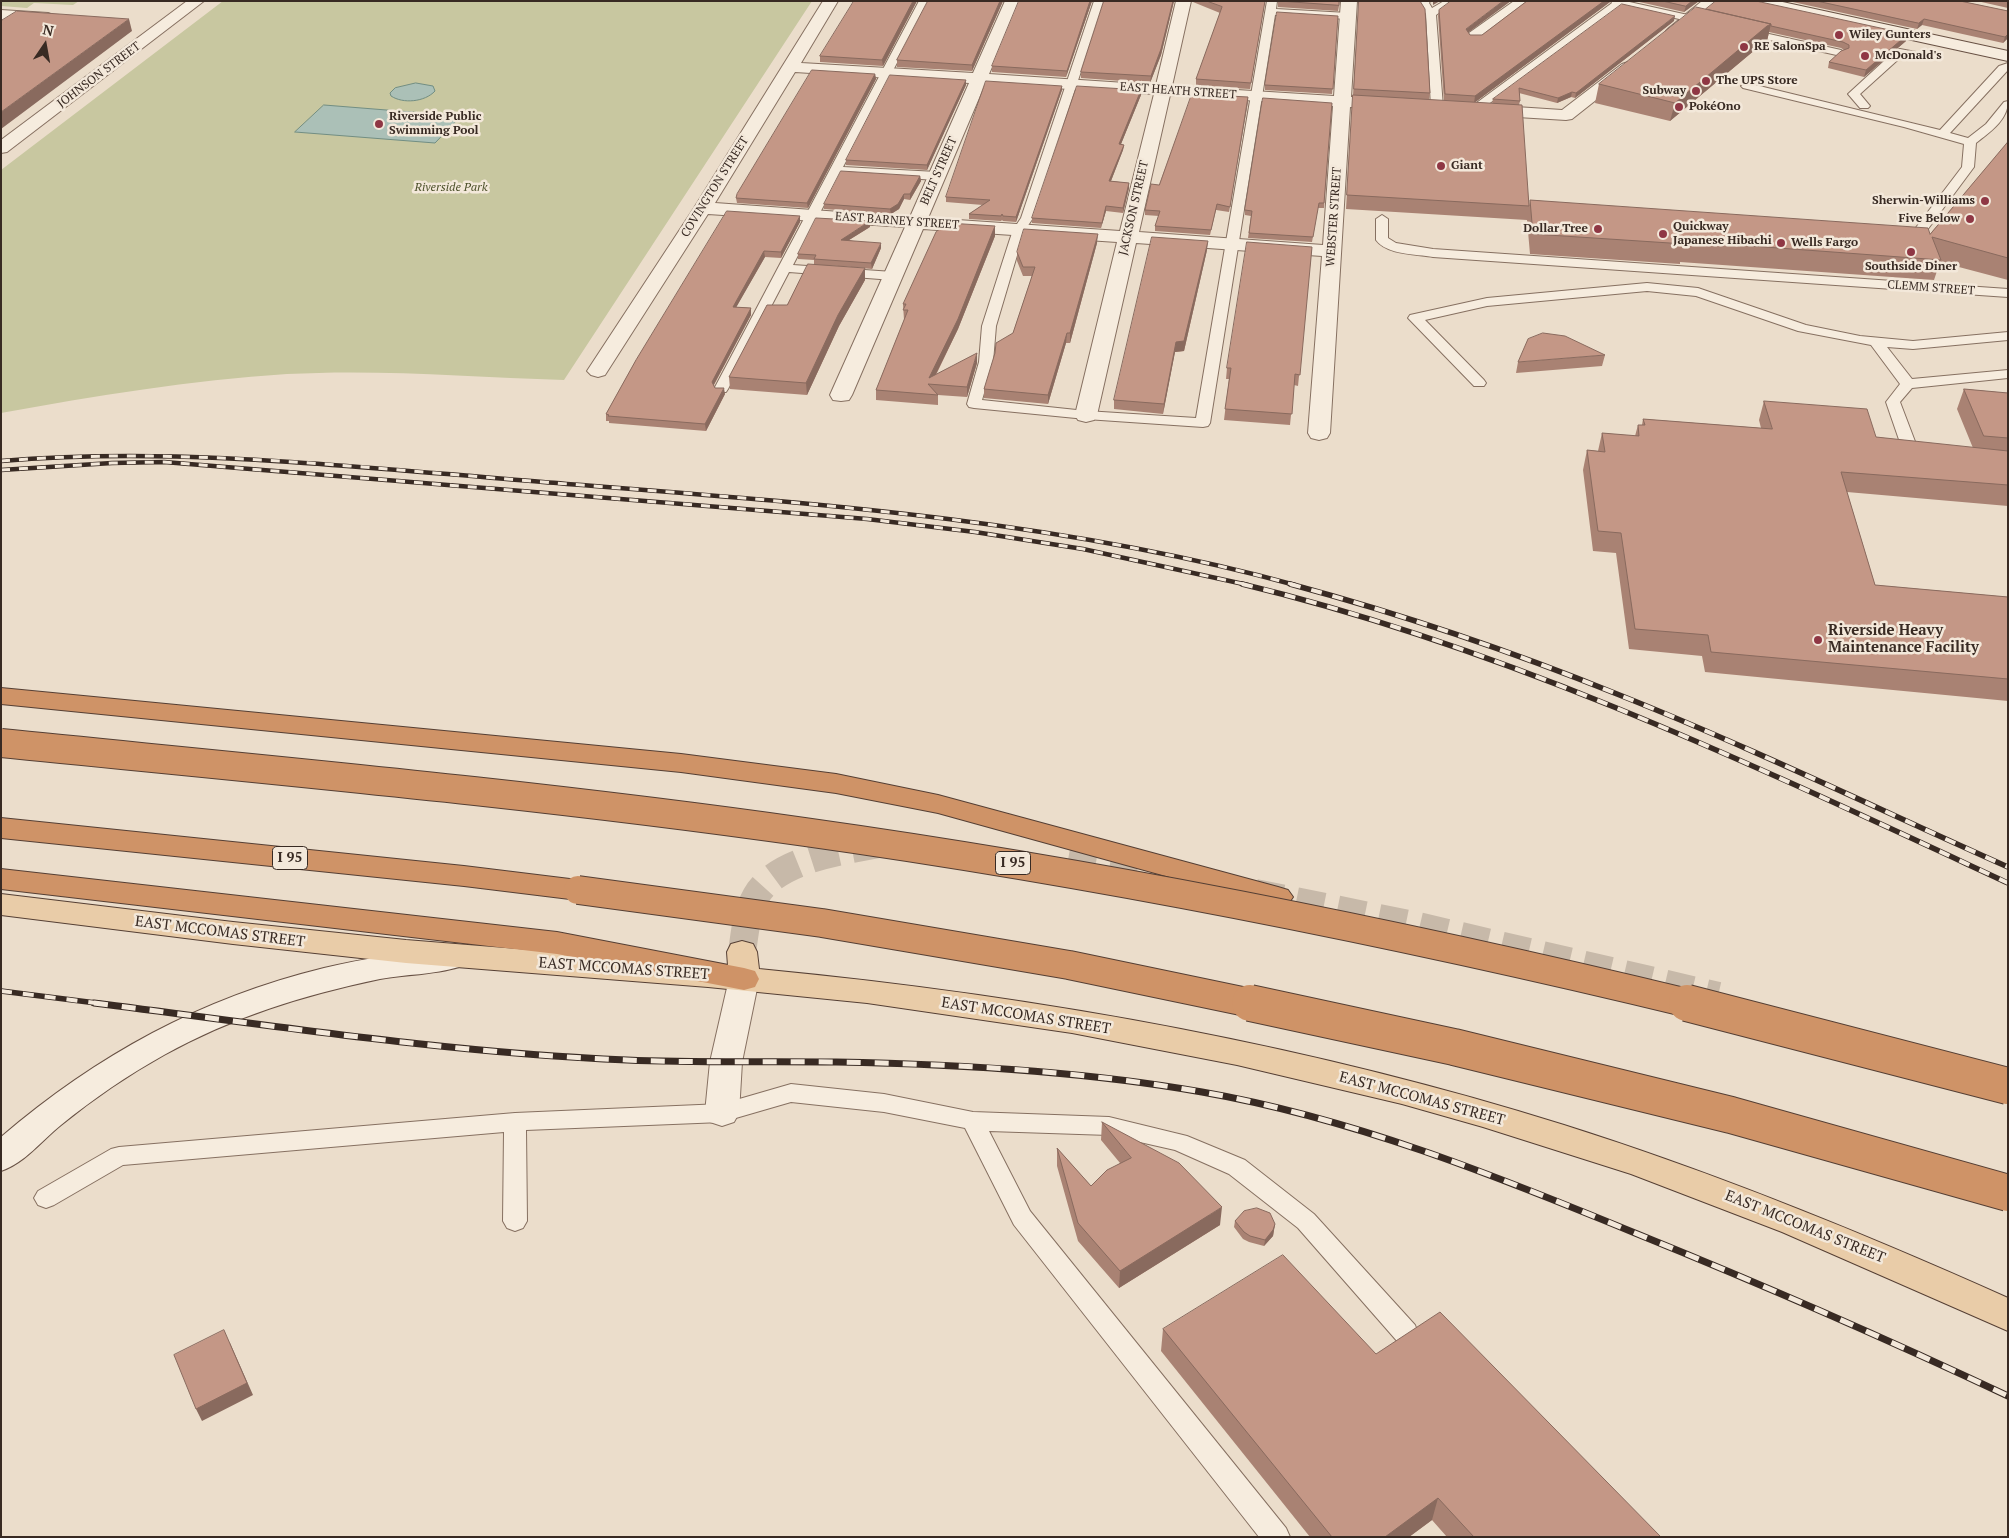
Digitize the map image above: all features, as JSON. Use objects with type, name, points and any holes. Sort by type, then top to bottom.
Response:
[{"type":"highway","points":[[1,696],[643,759],[856,787],[938,804],[1278,897]]},
{"type":"highway","name":"I 95","points":[[1,743],[600,805],[804,831],[1044,868],[1276,910],[1527,964],[1785,1026],[2008,1086]]},
{"type":"highway","name":"I 95","points":[[1,828],[578,890],[822,924],[1069,965],[1310,1015],[1578,1077],[1731,1115],[2008,1193]]},
{"type":"highway","points":[[1,879],[743,965]]},
{"type":"main road","name":"EAST MCCOMAS STREET","points":[[1,904],[308,942],[471,958],[743,965],[963,1005],[1073,1021],[1250,1056],[1424,1098],[1566,1139],[1724,1194],[1918,1274],[2008,1315]]},
{"type":"street","name":"JOHNSON STREET","points":[[1,148],[197,1]]},
{"type":"street","name":"COVINGTON STREET","points":[[598,371],[703,208],[831,1]]},
{"type":"street","name":"BELT STREET","points":[[841,395],[1013,1]]},
{"type":"street","name":"JACKSON STREET","points":[[1086,415],[1184,1]]},
{"type":"street","points":[[1475,36],[1524,1]]},
{"type":"street","points":[[1660,42],[1712,1]]},
{"type":"street","points":[[1760,2],[2008,56]]},
{"type":"street","name":"WEBSTER STREET","points":[[1319,433],[1349,8]]},
{"type":"street","points":[[5,21],[24,16],[62,19]]},
{"type":"street","points":[[138,24],[164,26]]},
{"type":"street","name":"EAST HEATH STREET","points":[[790,66],[1566,115],[1637,60]]},
{"type":"street","name":"EAST BARNEY STREET","points":[[703,208],[1331,251]]},
{"type":"street","points":[[1,1157],[34,1126],[70,1098],[107,1073],[143,1051],[232,1008],[340,975],[400,965],[471,958]]},
{"type":"street","points":[[722,1113],[726,1062],[743,965]]},
{"type":"lane","points":[[721,388],[924,1]]},
{"type":"lane","points":[[1100,1],[1070,84],[1026,218],[1019,230],[989,326],[986,362],[974,404],[1086,415],[1203,423],[1271,7],[1349,8]]},
{"type":"lane","points":[[1425,1],[1423,2],[1432,14],[1437,107]]},
{"type":"lane","points":[[1432,14],[1451,1]]},
{"type":"lane","points":[[1475,109],[1618,2],[1715,24]]},
{"type":"lane","points":[[1734,29],[1841,53]]},
{"type":"lane","points":[[1864,106],[1854,94],[1900,52],[1918,55]]},
{"type":"lane","points":[[1942,134],[2003,68],[2008,66]]},
{"type":"lane","points":[[1747,86],[1970,142]]},
{"type":"lane","points":[[1914,238],[1968,166],[1970,142],[1990,126],[2008,104]]},
{"type":"lane","points":[[1965,110],[1999,115]]},
{"type":"lane","points":[[836,170],[937,176]]},
{"type":"lane","name":"CLEMM STREET","points":[[1382,219],[1382,240],[1392,246],[1433,253],[2008,293]]},
{"type":"lane","points":[[784,268],[893,276]]},
{"type":"lane","points":[[1479,383],[1415,318],[1487,302],[1647,287],[1698,292],[1803,328],[1875,341],[1913,345],[2008,336]]},
{"type":"lane","points":[[1875,341],[1908,384]]},
{"type":"lane","points":[[1932,458],[1913,457],[1893,402],[1908,384],[2008,374]]},
{"type":"lane","points":[[46,1198],[119,1156],[515,1122],[722,1113],[791,1093],[884,1103],[973,1121],[1109,1126],[1179,1142],[1237,1167],[1306,1221],[1406,1333]]},
{"type":"lane","points":[[973,1121],[1022,1218],[1276,1537]]},
{"type":"lane","points":[[515,1122],[515,1221]]},
{"type":"green space","points":[[1,1],[79,1],[73,5],[34,3],[27,8],[1,6]]},
{"type":"green space","name":"Riverside Park","points":[[223,1],[812,1],[564,380],[356,372],[287,374],[143,389],[1,413],[1,170]]},
{"type":"shaded area","points":[[416,83],[433,86],[435,91],[426,98],[414,101],[396,99],[391,96],[390,93],[395,88]]},
{"type":"shaded area","name":"Riverside Public Swimming Pool","points":[[324,105],[461,116],[435,143],[295,132]]},
{"type":"building","points":[[854,1],[913,1],[882,60],[820,56]]},
{"type":"building","points":[[928,1],[1000,1],[972,65],[897,60]]},
{"type":"building","points":[[1019,1],[1090,1],[1067,71],[992,66]]},
{"type":"building","points":[[1104,1],[1173,1],[1161,49],[1151,76],[1081,72]]},
{"type":"building","points":[[1207,1],[1265,1],[1251,83],[1196,79],[1222,7]]},
{"type":"building","points":[[1280,1],[1339,1],[1339,5]]},
{"type":"building","points":[[1359,1],[1420,1],[1425,9],[1430,93],[1354,89]]},
{"type":"building","points":[[1451,1],[1503,1],[1466,29],[1470,35],[1482,35],[1527,1],[1604,1],[1475,96],[1445,94],[1439,10]]},
{"type":"building","points":[[1663,1],[1692,1],[1686,6]]},
{"type":"building","points":[[1716,1],[1756,1],[1908,34],[1866,70],[1829,62],[1841,51],[1849,48],[1849,45],[1843,42],[1706,9]]},
{"type":"building","points":[[1817,1],[1960,1],[2008,11],[2008,34],[2005,37],[1924,19],[1919,23]]},
{"type":"building","points":[[1622,4],[1675,16],[1576,93],[1572,92],[1558,98],[1519,88],[1520,101],[1493,99]]},
{"type":"building","points":[[1696,7],[1771,24],[1675,103],[1599,84]]},
{"type":"building","points":[[17,11],[129,19],[1,112],[1,21]]},
{"type":"building","points":[[1277,12],[1338,16],[1333,89],[1265,85]]},
{"type":"building","points":[[812,70],[875,74],[807,203],[736,198],[737,194]]},
{"type":"building","points":[[890,75],[966,80],[927,165],[846,160]]},
{"type":"building","points":[[986,81],[1062,86],[1016,217],[1003,216],[1002,214],[1001,216],[969,214],[990,200],[946,197]]},
{"type":"building","points":[[1077,86],[1141,90],[1119,144],[1124,145],[1109,181],[1129,183],[1123,208],[1106,206],[1102,223],[1032,218]]},
{"type":"building","points":[[1192,94],[1248,97],[1230,207],[1217,204],[1211,230],[1155,226],[1160,211],[1145,210],[1151,184],[1159,185]]},
{"type":"building","name":"Giant","points":[[1353,95],[1522,105],[1529,206],[1347,195]]},
{"type":"building","points":[[1263,98],[1332,103],[1324,203],[1319,203],[1313,237],[1249,233],[1252,211],[1245,210]]},
{"type":"building","points":[[2008,142],[2008,258],[1932,237],[1941,260],[1684,241],[1685,244],[1533,234],[1530,200],[1928,228],[1930,234]]},
{"type":"building","points":[[841,171],[920,176],[910,194],[904,194],[898,204],[890,209],[824,204]]},
{"type":"building","points":[[727,211],[800,216],[781,252],[764,251],[733,307],[751,308],[712,382],[715,388],[724,388],[705,424],[608,416],[606,414],[636,360]]},
{"type":"building","points":[[816,218],[870,221],[841,240],[881,243],[871,263],[814,259],[816,255],[798,254]]},
{"type":"building","points":[[948,223],[995,226],[958,319],[929,378],[977,353],[967,387],[928,384],[938,395],[876,390],[908,310],[903,310],[906,304],[903,304],[936,232]]},
{"type":"building","points":[[1024,229],[1098,234],[1070,333],[1067,333],[1048,395],[984,389],[995,353],[996,343],[1013,333],[1035,267],[1023,267],[1017,252]]},
{"type":"building","points":[[1152,237],[1208,241],[1184,341],[1176,342],[1164,404],[1114,400]]},
{"type":"building","points":[[1247,242],[1312,247],[1300,375],[1295,374],[1292,414],[1225,409],[1231,368],[1227,368]]},
{"type":"building","points":[[808,264],[865,268],[838,315],[806,383],[729,377],[767,305],[787,305]]},
{"type":"building","points":[[1543,333],[1565,336],[1605,355],[1518,362],[1528,339]]},
{"type":"building","points":[[1964,389],[2008,393],[2008,438],[1984,436]]},
{"type":"building","points":[[1764,401],[1867,409],[1876,437],[2008,451],[2008,485],[1841,472],[1875,585],[2008,597],[2008,679],[1711,652],[1708,635],[1635,629],[1621,533],[1598,531],[1587,450],[1605,452],[1602,433],[1639,436],[1638,425],[1645,425],[1643,419],[1772,429]]},
{"type":"building","points":[[1102,1122],[1179,1163],[1222,1207],[1120,1271],[1078,1223],[1057,1148],[1091,1186],[1107,1170],[1131,1158]]},
{"type":"building","points":[[1257,1208],[1270,1213],[1275,1224],[1265,1240],[1250,1236],[1235,1221],[1244,1211]]},
{"type":"building","points":[[1283,1255],[1376,1354],[1440,1312],[1661,1537],[1474,1537],[1438,1498],[1385,1537],[1332,1537],[1163,1329]]},
{"type":"building","points":[[224,1330],[247,1383],[196,1409],[174,1355]]},
{"type":"tunnel","points":[[742,952],[750,909],[756,896],[766,883],[780,873],[814,858],[884,843]]},
{"type":"tunnel","points":[[1068,860],[1210,885]]},
{"type":"tunnel","points":[[1255,893],[1409,924],[1718,996]]},
{"type":"railway","points":[[1,461],[69,457],[205,457],[340,465],[827,506],[1016,528],[1110,543],[1203,562],[1295,585]]},
{"type":"railway","points":[[1,470],[112,463],[164,462],[867,519],[975,532],[1083,549],[1248,585]]},
{"type":"railway","points":[[1242,584],[1341,611],[1439,642],[1536,676],[1632,714],[1727,755],[2008,883]]},
{"type":"railway","points":[[1290,584],[1414,621],[1496,648],[1577,678],[1716,735],[2008,867]]},
{"type":"railway","points":[[1,991],[104,1004]]},
{"type":"railway","points":[[94,1003],[360,1037],[494,1051],[627,1060],[882,1063],[1020,1070],[1157,1085],[1258,1103],[1313,1117],[1422,1150],[1529,1190],[1776,1292],[1916,1353],[2008,1396]]},
{"type":"place","name":"Wiley Gunters","points":[[1839,35]]},
{"type":"place","name":"RE SalonSpa","points":[[1744,47]]},
{"type":"place","name":"McDonald's","points":[[1865,56]]},
{"type":"place","name":"The UPS Store","points":[[1706,81]]},
{"type":"place","name":"Subway","points":[[1696,91]]},
{"type":"place","name":"PokéOno","points":[[1679,107]]},
{"type":"place","name":"Riverside Public Swimming Pool","points":[[379,124]]},
{"type":"place","name":"Giant","points":[[1441,166]]},
{"type":"place","name":"Sherwin-Williams","points":[[1985,201]]},
{"type":"place","name":"Five Below","points":[[1970,219]]},
{"type":"place","name":"Dollar Tree","points":[[1598,229]]},
{"type":"place","name":"Quickway Japanese Hibachi","points":[[1663,234]]},
{"type":"place","name":"Wells Fargo","points":[[1781,243]]},
{"type":"place","name":"Southside Diner","points":[[1911,252]]},
{"type":"place","name":"Riverside Heavy Maintenance Facility","points":[[1818,640]]}]
